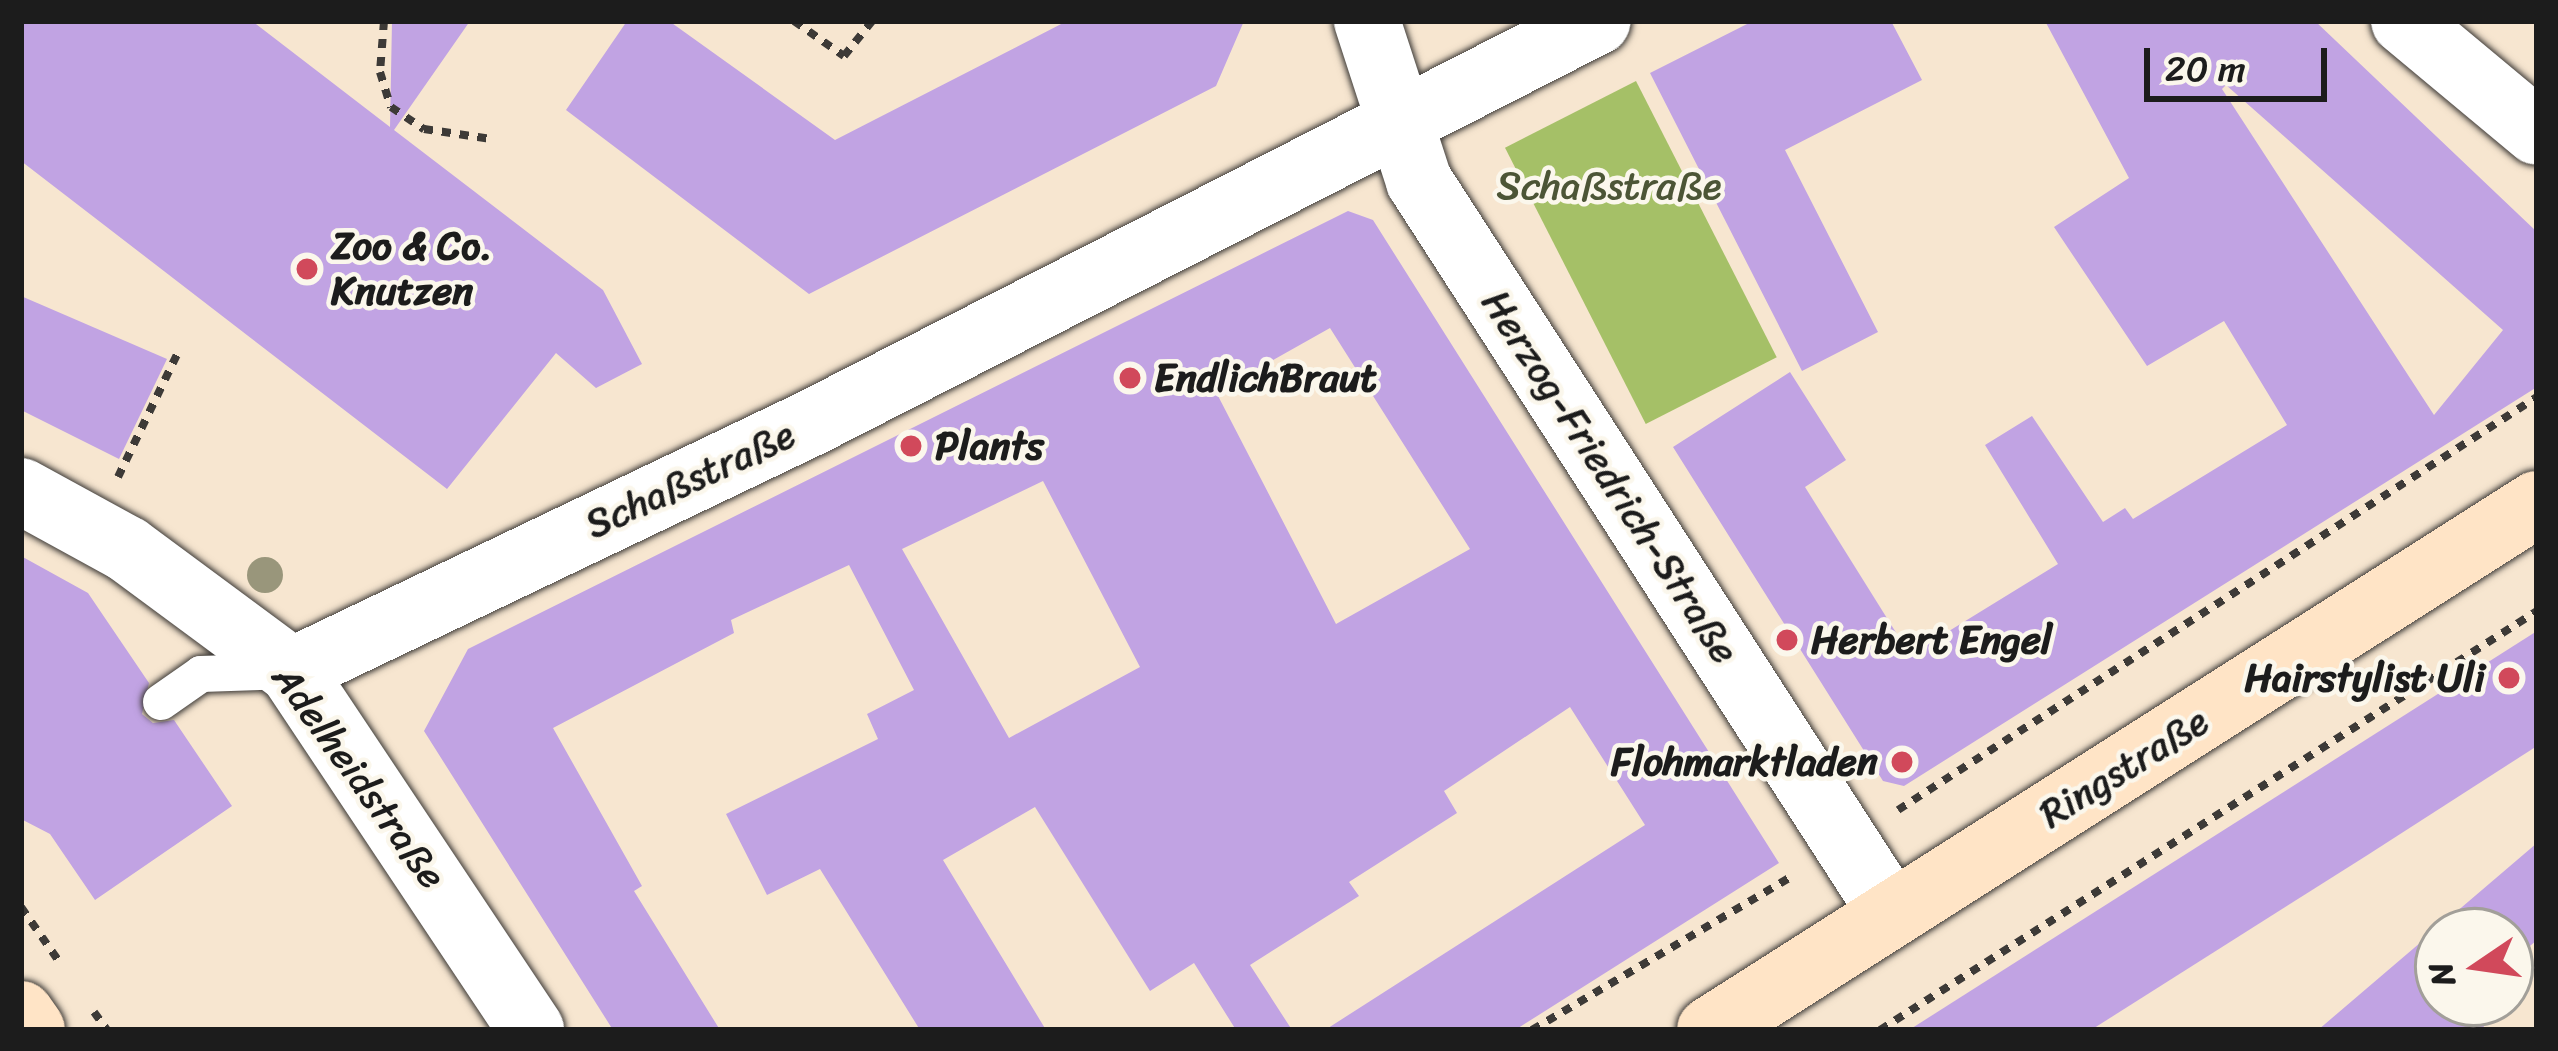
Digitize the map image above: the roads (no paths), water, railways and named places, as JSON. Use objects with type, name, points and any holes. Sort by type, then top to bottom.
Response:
[{"type":"main road","name":"Ringstraße","points":[[1710,1030],[2537,504]]},
{"type":"main road","points":[[21,1014],[32,1030]]},
{"type":"street","name":"Herzog-Friedrich-Straße","points":[[1367,21],[1404,120],[1419,181],[1892,914]]},
{"type":"street","name":"Schaßstraße","points":[[292,671],[813,422],[1598,21]]},
{"type":"street","points":[[2404,21],[2537,132]]},
{"type":"street","name":"Adelheidstraße","points":[[21,490],[93,530],[292,671],[531,1030]]},
{"type":"lane","points":[[161,702],[201,674],[292,671]]},
{"type":"place","name":"Zoo & Co. Knutzen","points":[[307,269]]},
{"type":"place","name":"EndlichBraut","points":[[1130,378]]},
{"type":"place","name":"Plants","points":[[911,446]]},
{"type":"place","name":"Herbert Engel","points":[[1787,640]]},
{"type":"place","name":"Hairstylist Uli","points":[[2509,678]]},
{"type":"place","name":"Flohmarktladen","points":[[1902,762]]}]
